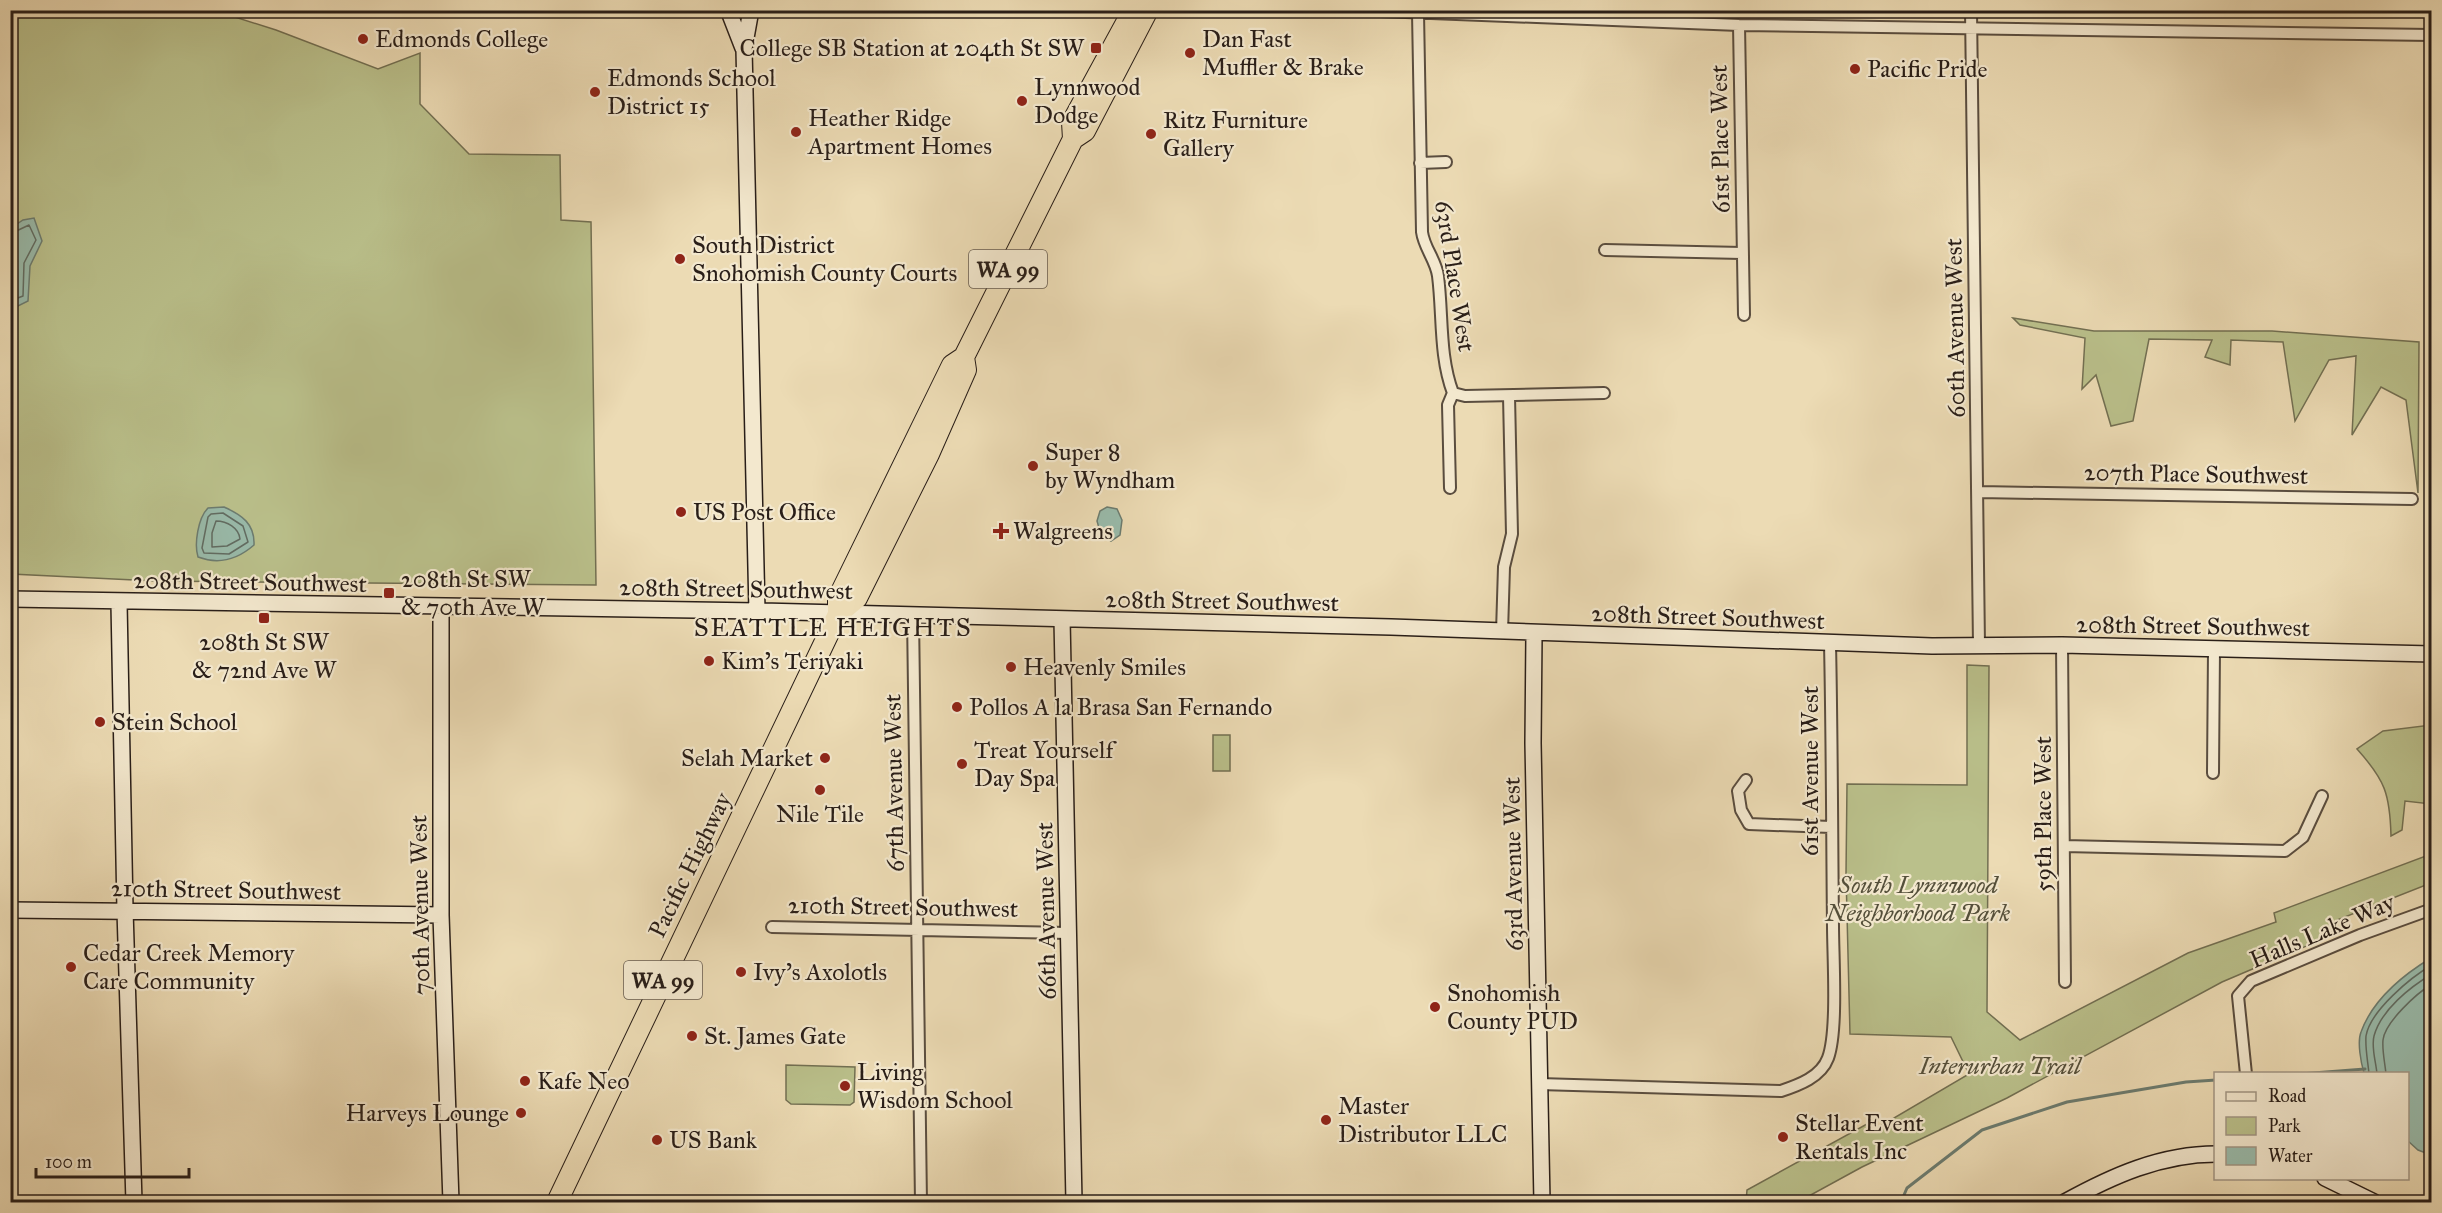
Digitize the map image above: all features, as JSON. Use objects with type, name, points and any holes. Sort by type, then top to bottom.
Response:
[{"type":"highway","name":"Pacific Highway","points":[[1073,139],[1072,122],[1133,10]]},
{"type":"highway","name":"Pacific Highway","points":[[557,1203],[838,614],[857,598],[929,454],[966,370],[964,357],[1073,139],[1085,131],[1148,10]]},
{"type":"street","points":[[728,11],[740,14],[750,10]]},
{"type":"street","points":[[750,10],[744,49],[757,611]]},
{"type":"street","points":[[1355,10],[1740,25],[2432,35]]},
{"type":"street","name":"60th Avenue West","points":[[1971,10],[1979,492],[1979,645]]},
{"type":"street","points":[[728,11],[744,49]]},
{"type":"street","name":"63rd Place West","points":[[1418,13],[1422,232],[1423,242],[1438,275],[1440,324],[1453,393],[1448,405],[1450,488]]},
{"type":"street","name":"61st Place West","points":[[1740,25],[1744,315]]},
{"type":"street","points":[[1420,163],[1446,162]]},
{"type":"street","points":[[1605,250],[1742,253]]},
{"type":"street","points":[[1453,393],[1465,396],[1604,393]]},
{"type":"street","points":[[1502,632],[1504,567],[1512,534],[1509,396]]},
{"type":"street","name":"207th Place Southwest","points":[[1979,492],[2412,499]]},
{"type":"street","name":"208th Street Southwest","points":[[10,599],[119,603],[757,611],[1830,643],[2062,645],[2432,654]]},
{"type":"street","points":[[119,603],[124,910],[134,1203]]},
{"type":"street","name":"70th Avenue West","points":[[441,607],[441,915],[451,1203]]},
{"type":"street","name":"67th Avenue West","points":[[913,616],[921,1203]]},
{"type":"street","name":"66th Avenue West","points":[[1062,619],[1074,1203]]},
{"type":"street","name":"63rd Avenue West","points":[[1534,634],[1533,743],[1542,1203]]},
{"type":"street","name":"61st Avenue West","points":[[1539,1084],[1781,1091],[1801,1084],[1816,1074],[1827,1060],[1831,1047],[1833,973],[1830,643]]},
{"type":"street","name":"59th Place West","points":[[2062,645],[2065,982]]},
{"type":"street","points":[[2213,773],[2214,650]]},
{"type":"street","points":[[1746,780],[1738,791],[1741,810],[1749,824],[1832,827]]},
{"type":"street","points":[[2064,846],[2285,851],[2303,837],[2322,796]]},
{"type":"street","name":"Halls Lake Way","points":[[2246,1072],[2238,996],[2251,981],[2360,935],[2432,909]]},
{"type":"street","name":"210th Street Southwest","points":[[10,910],[441,915]]},
{"type":"street","name":"210th Street Southwest","points":[[772,927],[917,928],[1069,933]]},
{"type":"street","points":[[2065,1203],[2113,1177],[2143,1165],[2214,1154]]},
{"type":"street","points":[[2327,1180],[2374,1203]]},
{"type":"green space","points":[[10,11],[216,11],[276,30],[378,69],[420,53],[420,104],[469,154],[560,155],[561,220],[591,222],[596,585],[155,581],[11,574]]},
{"type":"green space","points":[[2013,318],[2094,331],[2272,331],[2419,342],[2418,493],[2406,400],[2381,387],[2352,435],[2356,356],[2329,360],[2295,421],[2283,342],[2231,340],[2230,365],[2205,357],[2212,340],[2149,339],[2133,421],[2111,426],[2096,375],[2082,389],[2085,338],[2020,325]]},
{"type":"green space","points":[[1967,665],[1989,666],[1987,1012],[2020,1040],[2188,953],[2276,922],[2274,913],[2431,854],[2431,883],[2337,920],[2330,936],[2222,982],[2007,1098],[1862,1167],[1798,1202],[1746,1202],[1747,1190],[1867,1124],[1872,1131],[1969,1074],[1951,1037],[1850,1034],[1846,874],[1847,784],[1967,785]]},
{"type":"green space","points":[[2431,725],[2431,804],[2405,801],[2402,830],[2391,836],[2389,809],[2384,788],[2374,770],[2357,749],[2383,731]]},
{"type":"green space","points":[[1213,735],[1230,735],[1230,771],[1213,771]]},
{"type":"green space","points":[[786,1065],[855,1067],[854,1102],[850,1105],[791,1104],[786,1100]]},
{"type":"water","points":[[34,218],[42,241],[30,266],[28,301],[16,307],[11,306],[11,270],[14,255],[11,228],[23,220]]},
{"type":"water","points":[[224,507],[236,513],[250,526],[254,545],[228,559],[213,560],[198,557],[196,545],[198,531],[205,512],[208,508]]},
{"type":"water","points":[[1107,507],[1117,509],[1122,520],[1120,535],[1111,541],[1101,535],[1097,521],[1100,511]]},
{"type":"water","points":[[2431,958],[2431,1155],[2418,1150],[2409,1142],[2409,1072],[2364,1072],[2359,1041],[2366,1020],[2373,1009],[2390,989]]},
{"type":"waterway","points":[[2326,1072],[2365,1069]]},
{"type":"waterway","points":[[1901,1202],[1907,1188],[1982,1130],[2067,1102],[2186,1082],[2214,1080]]},
{"type":"place","name":"Edmonds College","points":[[363,39]]},
{"type":"place","name":"College SB Station at 204th St SW","points":[[1096,48]]},
{"type":"place","name":"Dan Fast Muffler & Brake","points":[[1190,53]]},
{"type":"place","name":"Pacific Pride","points":[[1855,69]]},
{"type":"place","name":"Edmonds School District 15","points":[[595,92]]},
{"type":"place","name":"Lynnwood Dodge","points":[[1022,101]]},
{"type":"place","name":"Heather Ridge Apartment Homes","points":[[796,132]]},
{"type":"place","name":"Ritz Furniture Gallery","points":[[1151,134]]},
{"type":"place","name":"South District Snohomish County Courts","points":[[680,259]]},
{"type":"place","name":"Super 8 by Wyndham","points":[[1033,466]]},
{"type":"place","name":"US Post Office","points":[[681,512]]},
{"type":"place","name":"Walgreens","points":[[1001,531]]},
{"type":"place","name":"208th St SW & 70th Ave W","points":[[389,593]]},
{"type":"place","name":"208th St SW & 72nd Ave W","points":[[264,618]]},
{"type":"place","name":"Kim's Teriyaki","points":[[709,661]]},
{"type":"place","name":"Heavenly Smiles","points":[[1011,667]]},
{"type":"place","name":"Pollos A la Brasa San Fernando","points":[[957,707]]},
{"type":"place","name":"Stein School","points":[[100,722]]},
{"type":"place","name":"Selah Market","points":[[825,758]]},
{"type":"place","name":"Treat Yourself Day Spa","points":[[962,764]]},
{"type":"place","name":"Nile Tile","points":[[820,790]]},
{"type":"place","name":"Cedar Creek Memory Care Community","points":[[71,967]]},
{"type":"place","name":"Ivy's Axolotls","points":[[741,972]]},
{"type":"place","name":"Snohomish County PUD","points":[[1435,1007]]},
{"type":"place","name":"St. James Gate","points":[[692,1036]]},
{"type":"place","name":"Kafe Neo","points":[[525,1081]]},
{"type":"place","name":"Living Wisdom School","points":[[845,1086]]},
{"type":"place","name":"Harveys Lounge","points":[[521,1113]]},
{"type":"place","name":"Master Distributor LLC","points":[[1326,1120]]},
{"type":"place","name":"Stellar Event Rentals Inc","points":[[1783,1137]]},
{"type":"place","name":"US Bank","points":[[657,1140]]},
{"type":"district","name":"SEATTLE HEIGHTS","points":[[833,627]]},
{"type":"park label","name":"South Lynnwood Neighborhood Park","points":[[1918,899]]},
{"type":"park label","name":"Interurban Trail","points":[[2000,1066]]}]
